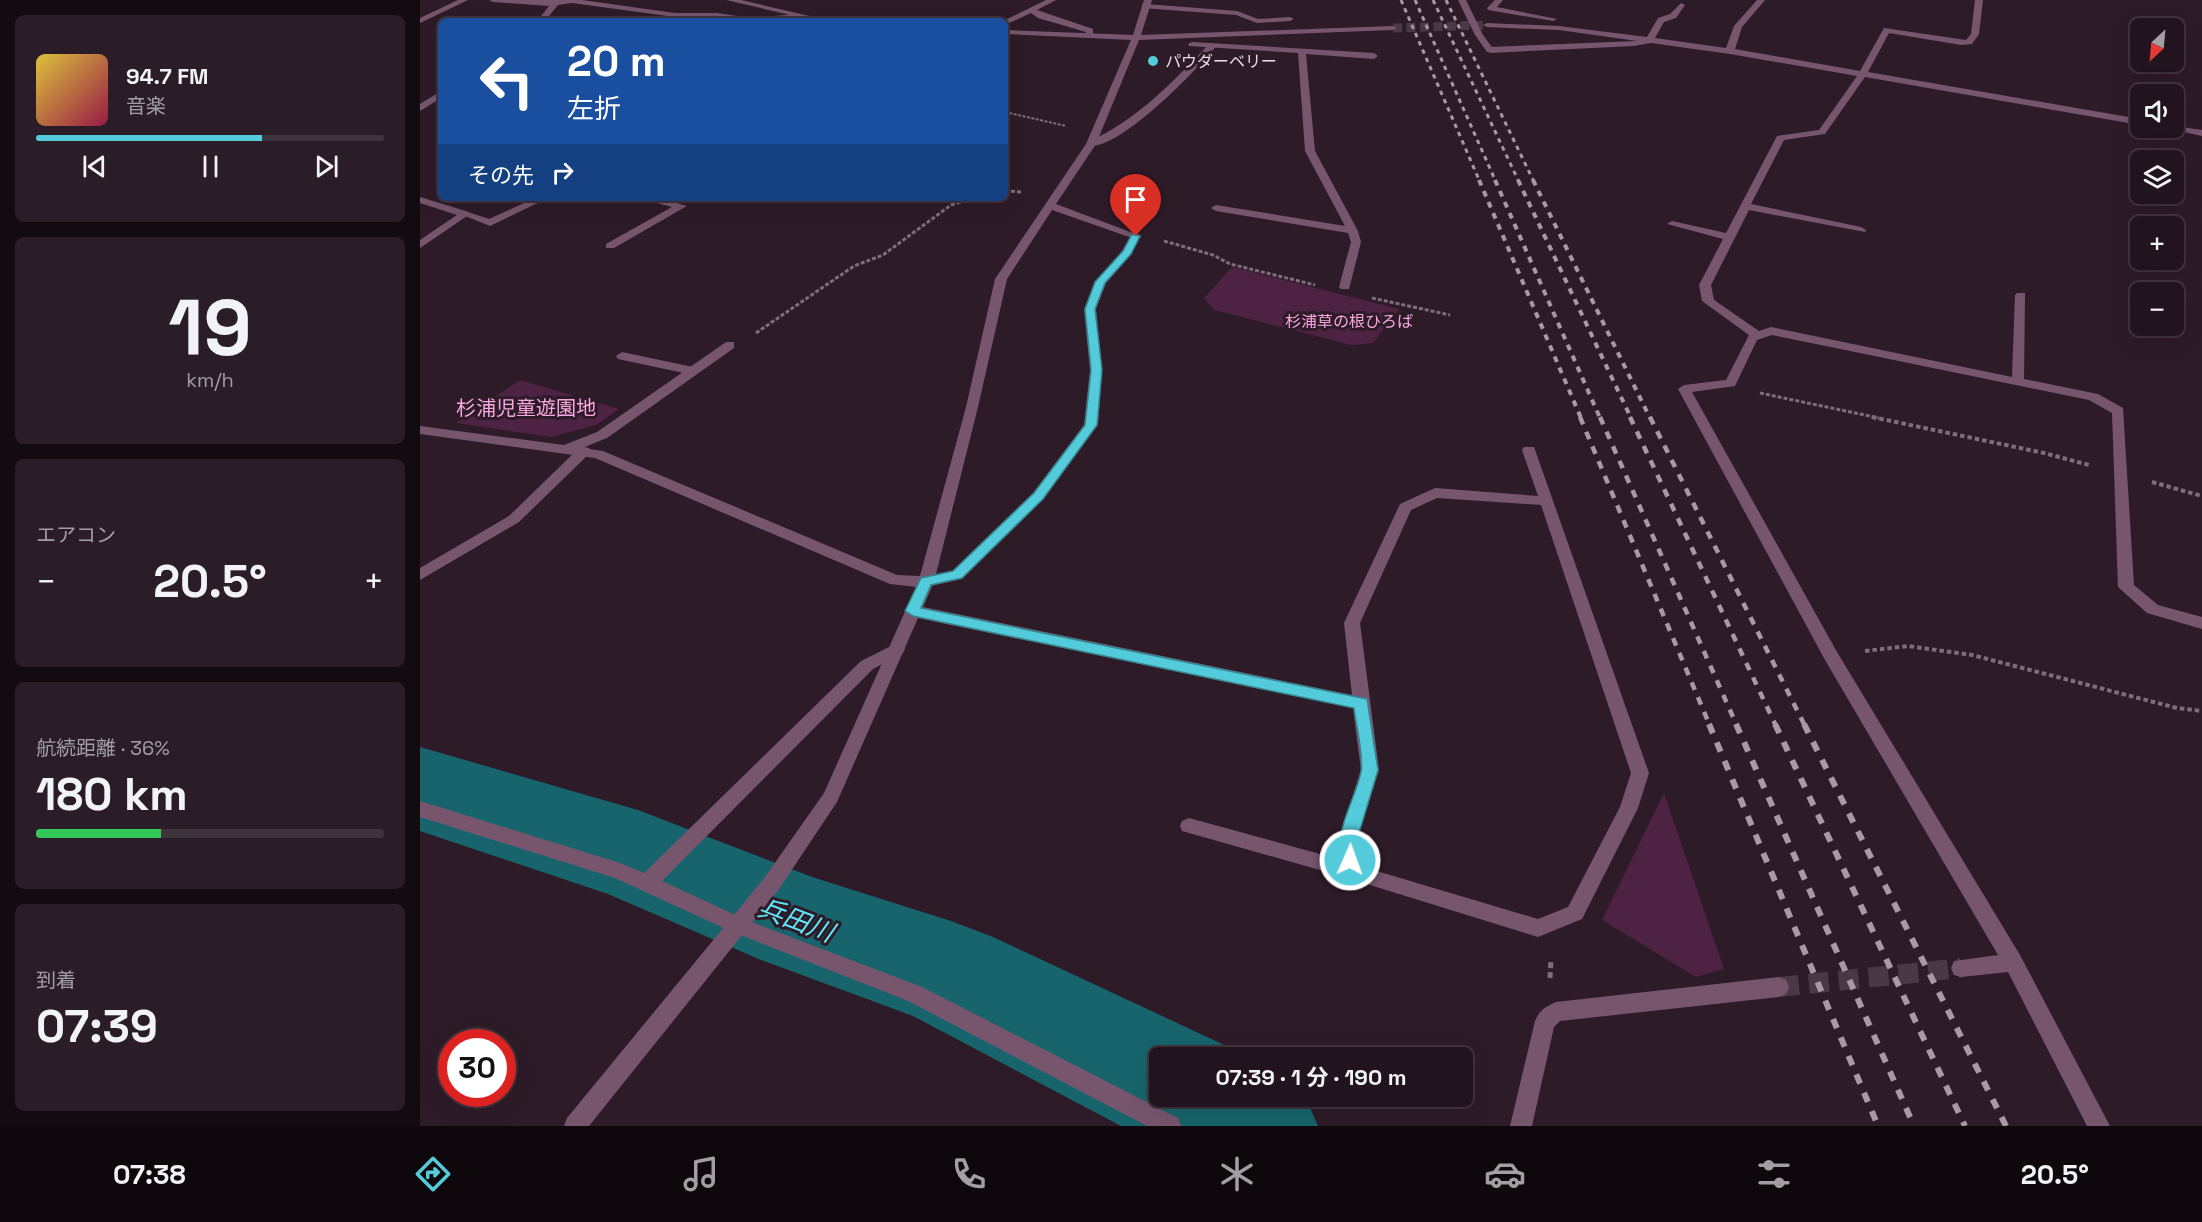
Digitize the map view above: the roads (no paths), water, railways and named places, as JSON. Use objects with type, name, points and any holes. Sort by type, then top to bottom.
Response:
[{"type":"street","points":[[420,21],[464,0]]},
{"type":"street","points":[[493,0],[572,1],[675,15],[717,15],[737,18]]},
{"type":"street","points":[[730,0],[810,18]]},
{"type":"street","points":[[1008,22],[1053,0]]},
{"type":"street","points":[[1462,0],[1479,35],[1491,50],[1634,44],[1649,41],[1661,20],[1673,16],[1681,5]]},
{"type":"street","points":[[1499,0],[1491,8],[1628,33],[1649,41]]},
{"type":"street","points":[[1730,51],[1732,36],[1743,17],[1761,0]]},
{"type":"street","points":[[1758,336],[1708,301],[1705,285],[1780,138],[1822,132],[1862,74],[1887,30],[1961,43],[1970,42],[1976,34],[1979,0]]},
{"type":"street","points":[[544,18],[557,1]]},
{"type":"street","points":[[575,1126],[772,883],[831,797],[926,582],[972,407],[1001,279],[1094,139],[1136,38],[1147,3],[1237,13],[1257,21],[1290,19]]},
{"type":"street","points":[[1033,11],[1041,16],[1090,31],[1090,36]]},
{"type":"street","points":[[775,18],[799,16]]},
{"type":"street","points":[[1499,21],[1540,23],[1628,33]]},
{"type":"street","points":[[1487,25],[1559,28],[1730,51],[2130,120]]},
{"type":"street","points":[[1136,38],[1393,28]]},
{"type":"street","points":[[1008,32],[1136,38],[1302,53],[1374,56]]},
{"type":"street","points":[[1094,139],[1111,137],[1166,94],[1213,45]]},
{"type":"street","points":[[1302,53],[1310,151],[1353,231],[1356,242],[1345,287]]},
{"type":"street","points":[[420,108],[438,96]]},
{"type":"street","points":[[2184,130],[2202,133]]},
{"type":"street","points":[[420,200],[490,223],[537,201]]},
{"type":"street","points":[[610,246],[682,206],[658,201]]},
{"type":"street","points":[[420,430],[569,448],[598,454],[895,580],[926,582],[957,575],[1038,496],[1091,425],[1096,370],[1090,309],[1101,282],[1128,252],[1136,236],[1049,205]]},
{"type":"street","points":[[1746,206],[1862,230]]},
{"type":"street","points":[[1216,208],[1353,231]]},
{"type":"street","points":[[420,245],[465,214]]},
{"type":"street","points":[[1672,224],[1730,237]]},
{"type":"street","points":[[2018,380],[2021,295]]},
{"type":"street","points":[[2098,1126],[2013,962],[1831,656],[1684,389],[1731,383],[1752,338],[1771,331],[2093,397],[2118,411],[2126,586],[2153,609],[2202,623]]},
{"type":"street","points":[[569,448],[602,435],[730,345]]},
{"type":"street","points":[[622,356],[693,371]]},
{"type":"street","points":[[1529,450],[1547,501],[1640,773],[1629,808],[1575,913],[1538,928],[1364,875],[1350,860],[1347,843],[1370,770],[1352,622],[1405,507],[1436,493],[1547,501]]},
{"type":"street","points":[[420,574],[514,519],[584,451]]},
{"type":"street","points":[[913,611],[1361,704]]},
{"type":"street","points":[[649,881],[867,666],[897,649]]},
{"type":"street","points":[[420,809],[649,881],[739,924],[915,994],[1170,1126]]},
{"type":"street","points":[[1189,826],[1320,862],[1350,860]]},
{"type":"street","points":[[1960,968],[2013,962]]},
{"type":"street","points":[[1521,1126],[1545,1021],[1556,1012],[1779,987]]},
{"type":"waterway","name":"兵田川","points":[[420,789],[638,857],[801,924],[951,976],[1149,1075]]},
{"type":"waterway","name":"兵田川","points":[[1216,1107],[1253,1126]]},
{"type":"tunnel","points":[[1393,28],[1487,25]]},
{"type":"tunnel","points":[[1779,987],[1961,968]]},
{"type":"railway","points":[[1401,0],[1480,182]]},
{"type":"railway","points":[[1415,0],[1496,182]]},
{"type":"railway","points":[[1433,0],[1519,182]]},
{"type":"railway","points":[[1446,0],[1534,182]]},
{"type":"railway","points":[[1479,180],[1581,418]]},
{"type":"railway","points":[[1495,180],[1600,418]]},
{"type":"railway","points":[[1518,180],[1631,418]]},
{"type":"railway","points":[[1533,180],[1650,418]]},
{"type":"railway","points":[[1580,417],[1710,726]]},
{"type":"railway","points":[[1600,417],[1737,726]]},
{"type":"railway","points":[[1630,417],[1776,726]]},
{"type":"railway","points":[[1650,417],[1805,726]]},
{"type":"railway","points":[[1709,724],[1878,1126]]},
{"type":"railway","points":[[1736,724],[1914,1126]]},
{"type":"railway","points":[[1775,724],[1965,1126]]},
{"type":"railway","points":[[1804,724],[2006,1126]]},
{"type":"place","name":"パウダーベリー","points":[[1153,61]]},
{"type":"park label","name":"杉浦草の根ひろば","points":[[1349,321]]},
{"type":"park label","name":"杉浦児童遊園地","points":[[526,408]]}]
